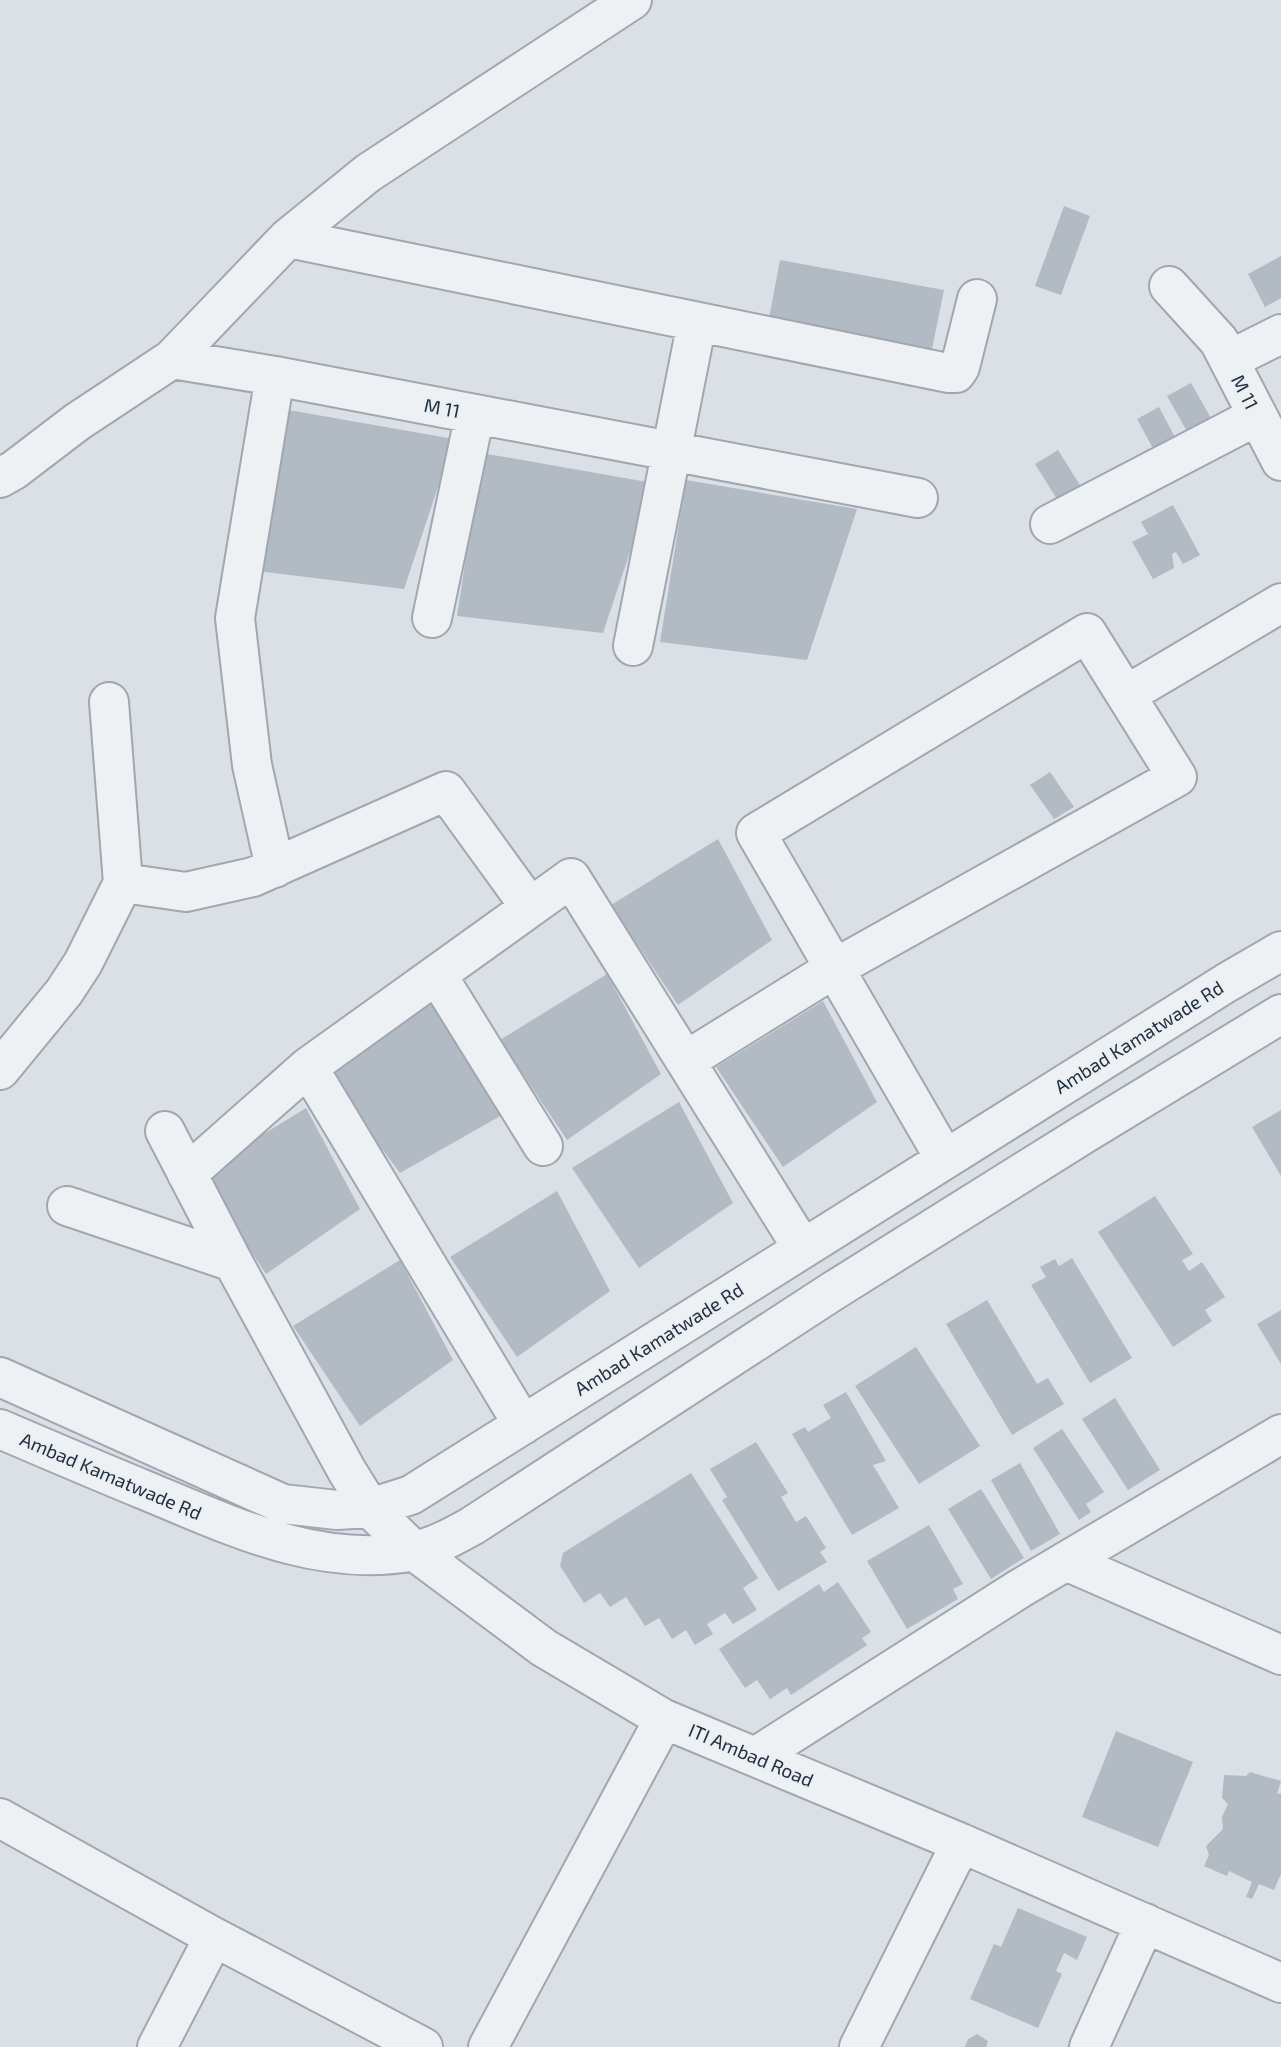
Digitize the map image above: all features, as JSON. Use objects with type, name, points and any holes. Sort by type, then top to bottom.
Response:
[{"type":"street","points":[[0,478],[77,422],[172,359],[288,238],[368,173],[632,0]]},
{"type":"street","points":[[288,238],[948,373],[956,373],[960,367],[977,299]]},
{"type":"street","name":"M 11","points":[[1169,286],[1219,341],[1281,461]]},
{"type":"street","points":[[633,646],[697,322]]},
{"type":"street","points":[[1229,360],[1281,334]]},
{"type":"street","name":"M 11","points":[[172,359],[275,376],[918,498]]},
{"type":"street","points":[[275,376],[235,618],[252,765],[275,868]]},
{"type":"street","points":[[432,618],[475,414]]},
{"type":"street","points":[[1050,524],[1257,416]]},
{"type":"street","points":[[1126,695],[1281,603]]},
{"type":"street","points":[[687,1060],[835,968],[1177,777],[1087,633],[756,833],[835,968],[945,1159]]},
{"type":"street","points":[[0,1070],[64,992],[83,963],[123,883],[109,702]]},
{"type":"street","points":[[123,883],[186,892],[253,877],[446,791],[530,908]]},
{"type":"street","points":[[187,1174],[308,1067],[571,878],[803,1248]]},
{"type":"street","name":"Ambad Kamatwade Rd","points":[[0,1377],[282,1504],[337,1510],[370,1508],[411,1495],[1281,951]]},
{"type":"street","points":[[437,975],[543,1146]]},
{"type":"street","name":"Ambad Kamatwade Rd","points":[[0,1429],[213,1519],[285,1545],[335,1552],[378,1554],[414,1551],[472,1527],[833,1291],[1281,1014]]},
{"type":"street","points":[[308,1067],[523,1424]]},
{"type":"street","name":"ITI Ambad Road","points":[[165,1131],[347,1471],[370,1508],[414,1551],[544,1648],[664,1719],[961,1843],[1281,1983]]},
{"type":"street","points":[[67,1206],[233,1262]]},
{"type":"street","points":[[755,1757],[1066,1561],[1281,1434]]},
{"type":"street","points":[[250,1532],[264,1496]]},
{"type":"street","points":[[1066,1561],[1281,1655]]},
{"type":"street","points":[[488,2047],[664,1719]]},
{"type":"street","points":[[0,1818],[214,1937],[372,2036],[423,2047]]},
{"type":"street","points":[[859,2047],[961,1843]]},
{"type":"street","points":[[1089,2047],[1145,1923]]},
{"type":"street","points":[[157,2047],[214,1937]]},
{"type":"building","points":[[1064,206],[1090,216],[1061,295],[1035,286]]},
{"type":"building","points":[[1281,256],[1281,298],[1265,307],[1248,274]]},
{"type":"building","points":[[780,260],[944,290],[932,349],[769,318]]},
{"type":"building","points":[[1191,383],[1212,420],[1188,433],[1167,396]]},
{"type":"building","points":[[1159,407],[1177,441],[1155,452],[1137,419]]},
{"type":"building","points":[[283,409],[454,439],[404,589],[257,571]]},
{"type":"building","points":[[1058,450],[1083,490],[1060,504],[1035,464]]},
{"type":"building","points":[[482,453],[653,483],[603,633],[457,616]]},
{"type":"building","points":[[686,480],[857,509],[807,660],[660,642]]},
{"type":"building","points":[[1173,505],[1200,555],[1183,564],[1176,552],[1172,554],[1174,568],[1153,579],[1132,542],[1148,534],[1141,522]]},
{"type":"building","points":[[1050,772],[1074,807],[1054,819],[1030,785]]},
{"type":"building","points":[[718,839],[772,940],[678,1005],[611,905]]},
{"type":"building","points":[[607,974],[661,1074],[567,1140],[500,1040]]},
{"type":"building","points":[[433,993],[502,1115],[400,1173],[325,1073]]},
{"type":"building","points":[[823,1001],[877,1102],[783,1167],[716,1067]]},
{"type":"building","points":[[679,1102],[733,1203],[639,1268],[572,1168]]},
{"type":"building","points":[[306,1108],[360,1209],[266,1274],[199,1174]]},
{"type":"building","points":[[1281,1110],[1281,1176],[1252,1127]]},
{"type":"building","points":[[557,1191],[610,1291],[517,1357],[450,1257]]},
{"type":"building","points":[[1155,1196],[1193,1254],[1182,1260],[1189,1271],[1202,1262],[1225,1297],[1205,1310],[1212,1321],[1173,1347],[1098,1232]]},
{"type":"building","points":[[1072,1258],[1132,1358],[1090,1383],[1031,1285],[1046,1277],[1040,1267],[1055,1259],[1059,1266]]},
{"type":"building","points":[[400,1260],[453,1360],[360,1426],[293,1326]]},
{"type":"building","points":[[987,1300],[1037,1384],[1048,1378],[1064,1404],[1012,1435],[946,1324]]},
{"type":"building","points":[[1281,1310],[1281,1364],[1257,1324]]},
{"type":"building","points":[[916,1347],[980,1446],[919,1484],[855,1386]]},
{"type":"building","points":[[846,1392],[886,1461],[873,1465],[899,1508],[852,1535],[792,1434],[805,1427],[808,1432],[831,1418],[823,1405]]},
{"type":"building","points":[[1115,1398],[1160,1470],[1128,1490],[1082,1419]]},
{"type":"building","points":[[1062,1429],[1104,1492],[1086,1504],[1091,1512],[1079,1520],[1033,1448]]},
{"type":"building","points":[[756,1442],[788,1493],[781,1497],[796,1522],[806,1516],[826,1548],[820,1552],[827,1562],[778,1591],[722,1500],[727,1497],[710,1469]]},
{"type":"building","points":[[1020,1463],[1060,1534],[1031,1551],[991,1480]]},
{"type":"building","points":[[691,1473],[758,1578],[743,1588],[757,1610],[733,1624],[725,1613],[707,1624],[713,1634],[695,1645],[686,1630],[672,1639],[659,1618],[645,1626],[626,1597],[610,1607],[600,1593],[584,1603],[560,1566],[563,1553]]},
{"type":"building","points":[[981,1489],[1024,1558],[991,1579],[948,1509]]},
{"type":"building","points":[[929,1525],[963,1584],[953,1589],[958,1599],[907,1629],[867,1561]]},
{"type":"building","points":[[838,1582],[871,1632],[862,1638],[867,1645],[791,1695],[787,1688],[770,1699],[757,1680],[745,1688],[719,1649],[819,1584],[824,1592]]},
{"type":"building","points":[[1116,1731],[1193,1762],[1158,1847],[1082,1817]]},
{"type":"building","points":[[1250,1772],[1281,1781],[1277,1794],[1281,1793],[1281,1874],[1274,1890],[1259,1884],[1252,1899],[1246,1897],[1252,1882],[1229,1871],[1227,1876],[1204,1866],[1209,1855],[1206,1846],[1223,1829],[1222,1817],[1228,1804],[1222,1798],[1224,1775],[1246,1776]]},
{"type":"building","points":[[1018,1908],[1087,1937],[1077,1960],[1064,1953],[1056,1971],[1062,1974],[1038,2028],[970,1999],[994,1944],[1001,1947]]},
{"type":"building","points":[[977,2034],[988,2041],[986,2047],[965,2047],[968,2039]]}]
